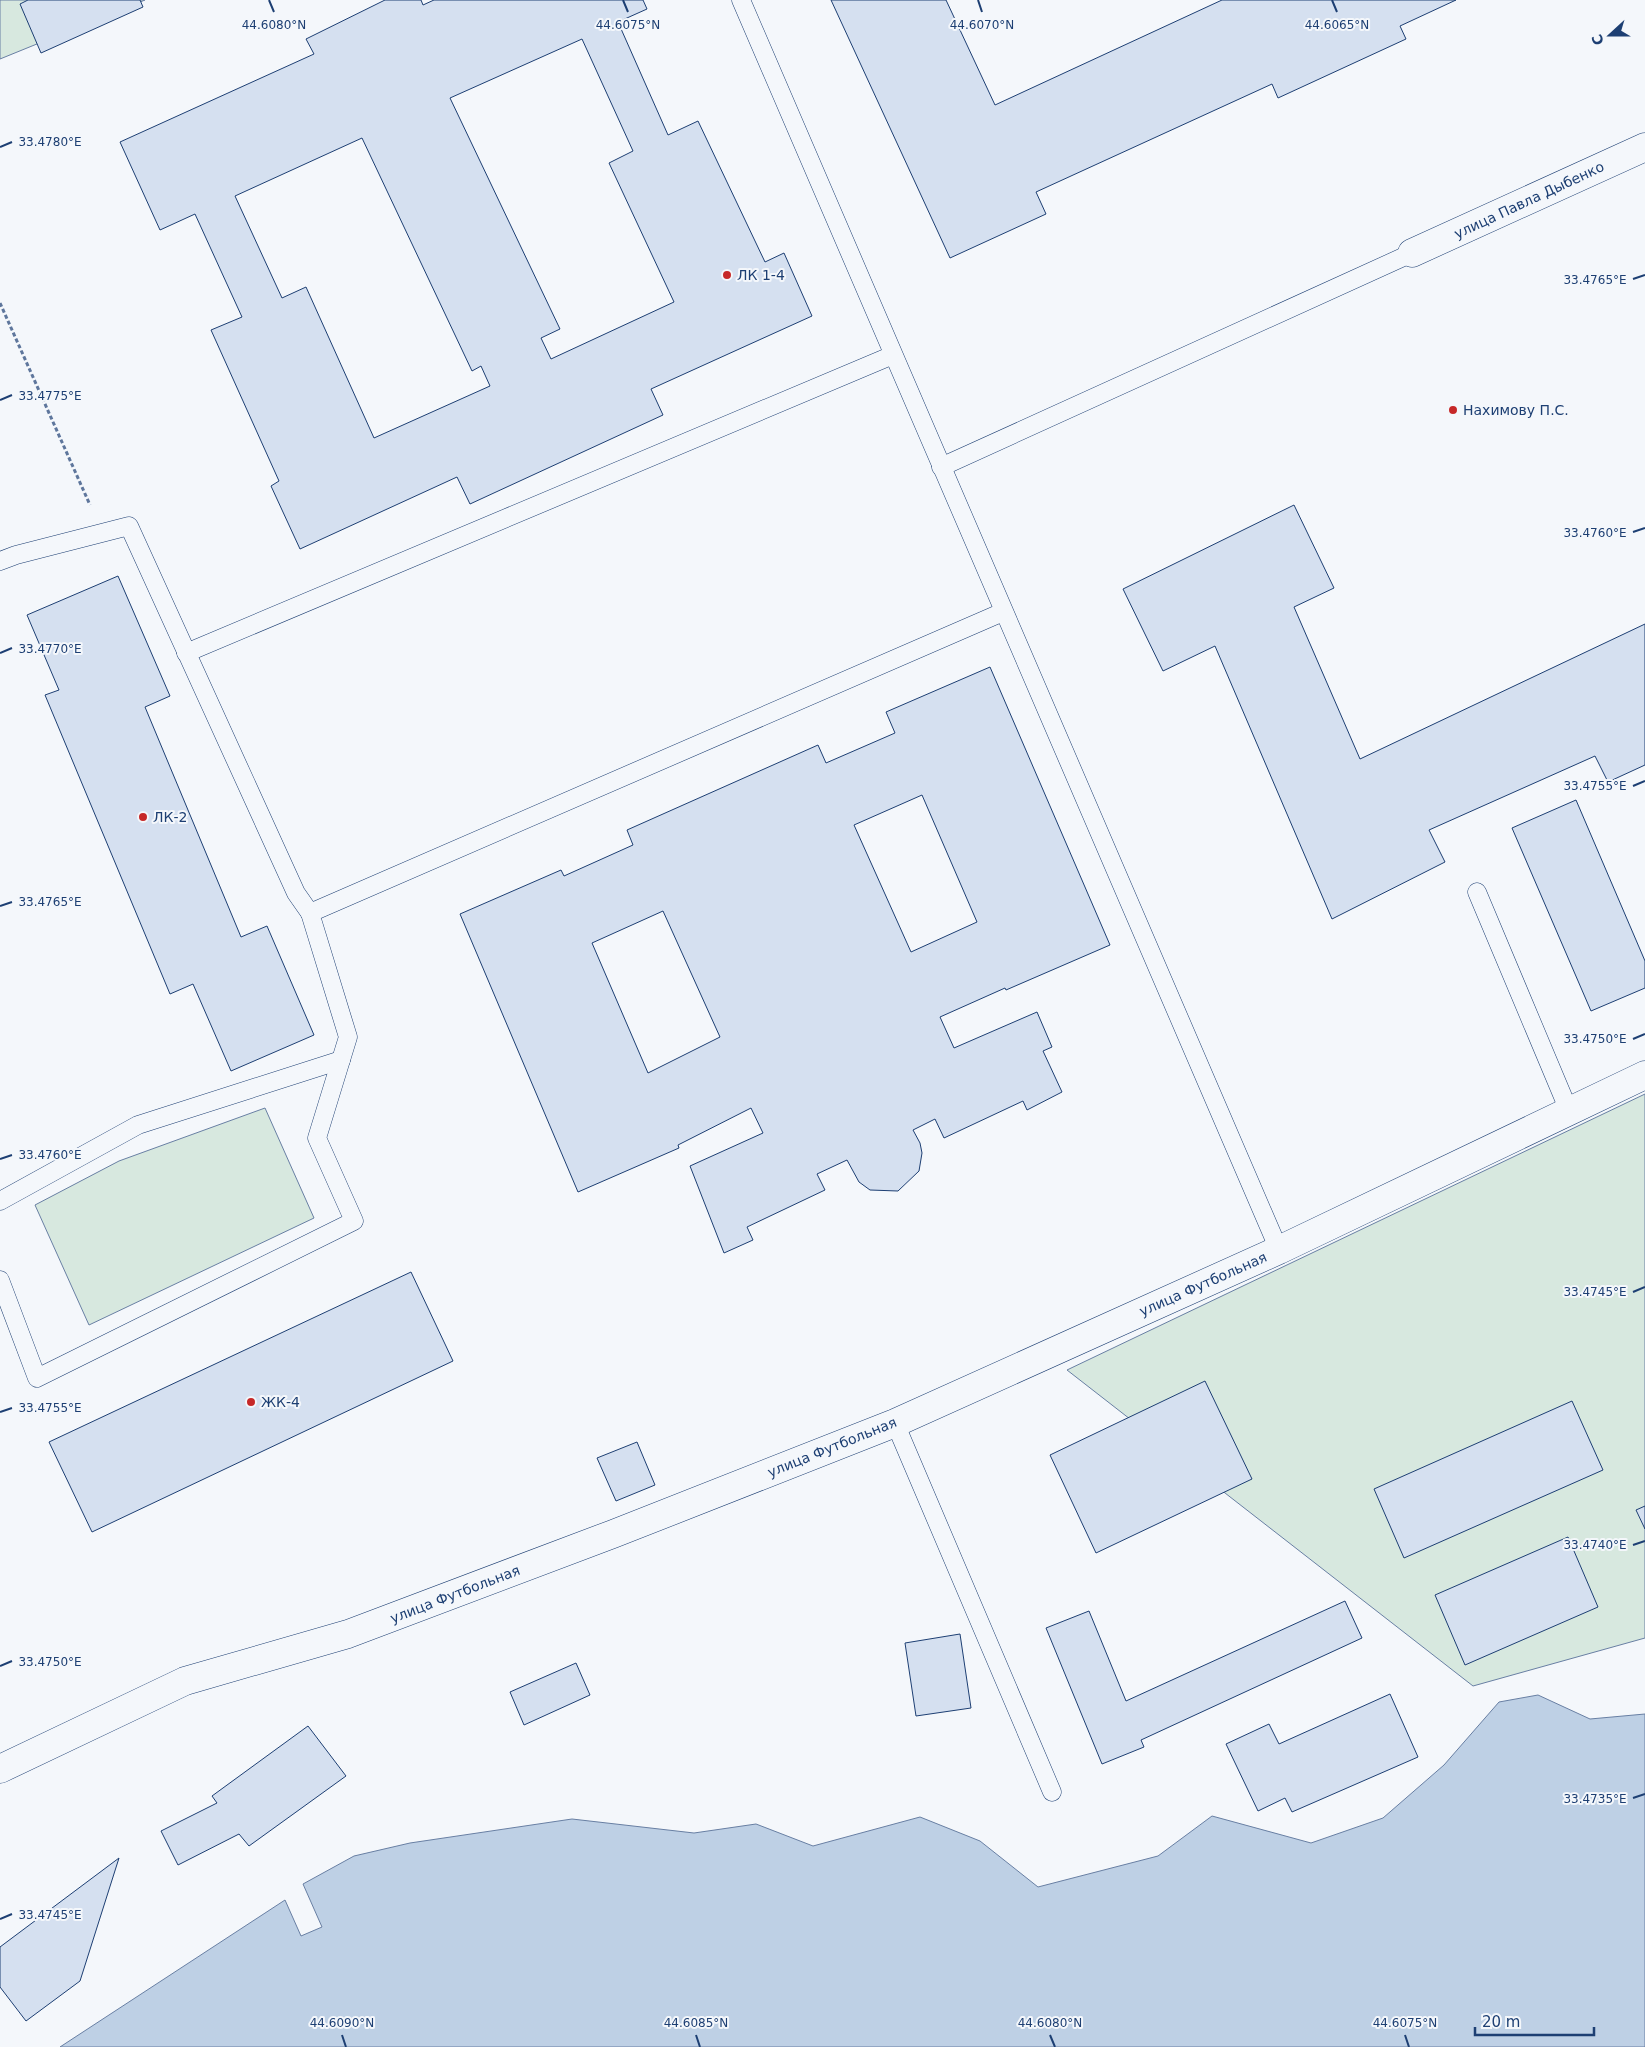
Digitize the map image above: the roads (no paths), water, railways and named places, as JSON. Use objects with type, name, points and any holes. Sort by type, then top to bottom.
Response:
[{"type":"street","name":"улица Павла Дыбенко","points":[[1412,253],[1645,147]]},
{"type":"street","name":"улица Футбольная","points":[[0,1769],[185,1681],[348,1634],[613,1534],[894,1422],[1279,1250],[1645,1075]]},
{"type":"lane","points":[[741,0],[1279,1250]]},
{"type":"lane","points":[[941,467],[1412,253]]},
{"type":"lane","points":[[186,653],[893,355]]},
{"type":"lane","points":[[0,561],[16,555],[130,526],[296,893],[310,913],[348,1037],[317,1138],[354,1221],[37,1378],[0,1280]]},
{"type":"lane","points":[[310,913],[1003,612]]},
{"type":"lane","points":[[1477,892],[1570,1111]]},
{"type":"lane","points":[[0,1201],[138,1125],[341,1060]]},
{"type":"lane","points":[[894,1422],[1052,1792]]},
{"type":"water","points":[[1538,1695],[1590,1719],[1645,1714],[1645,2047],[60,2047],[285,1900],[301,1936],[322,1927],[303,1884],[354,1856],[410,1843],[572,1819],[694,1833],[756,1824],[813,1846],[920,1817],[980,1841],[1038,1887],[1158,1856],[1212,1816],[1311,1843],[1383,1818],[1444,1765],[1499,1702]]},
{"type":"place","name":"ЛК 1-4","points":[[727,275]]},
{"type":"place","name":"Нахимову П.С.","points":[[1453,410]]},
{"type":"place","name":"ЛК-2","points":[[143,817]]},
{"type":"place","name":"ЖК-4","points":[[251,1402]]}]
